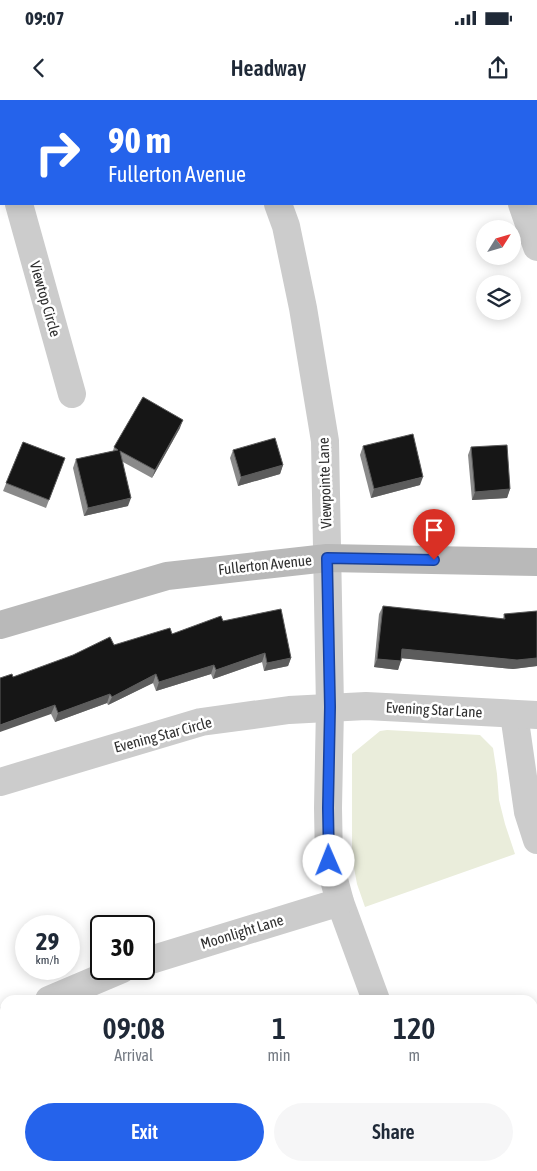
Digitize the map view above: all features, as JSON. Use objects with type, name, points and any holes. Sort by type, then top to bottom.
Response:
[{"type":"main road","name":"Fullerton Avenue","points":[[0,625],[167,576],[327,558],[537,562]]},
{"type":"street","name":"Viewtop Circle","points":[[19,205],[72,394]]},
{"type":"street","name":"Viewpointe Lane","points":[[278,205],[286,226],[303,308],[325,441],[330,707],[329,861],[340,902],[374,995]]},
{"type":"street","points":[[522,205],[537,247]]},
{"type":"street","name":"Evening Star Lane","points":[[330,707],[366,706],[525,715]]},
{"type":"street","name":"Evening Star Circle","points":[[0,782],[201,722],[289,710],[330,707]]},
{"type":"street","points":[[525,715],[528,812],[537,840]]},
{"type":"street","name":"Moonlight Lane","points":[[155,959],[340,902]]},
{"type":"street","points":[[61,995],[96,980]]},
{"type":"green space","points":[[380,731],[480,735],[493,748],[499,800],[515,854],[365,907],[357,884],[352,857],[352,754]]},
{"type":"building","points":[[143,397],[183,420],[155,470],[120,451],[131,498],[88,508],[76,459],[118,450],[114,447]]},
{"type":"building","points":[[413,434],[423,477],[374,489],[363,446]]},
{"type":"building","points":[[275,438],[283,465],[241,477],[233,450]]},
{"type":"building","points":[[23,442],[65,458],[49,500],[6,483]]},
{"type":"building","points":[[507,445],[510,489],[475,492],[471,447]]},
{"type":"building","points":[[383,606],[505,619],[504,614],[537,611],[537,658],[517,660],[402,649],[401,661],[377,659]]},
{"type":"building","points":[[281,609],[291,658],[267,663],[265,653],[216,670],[214,665],[159,682],[156,674],[112,697],[110,694],[58,713],[55,705],[0,725],[0,678],[12,674],[13,677],[73,655],[110,637],[114,645],[170,628],[172,634],[221,616],[223,621]]},
{"type":"route","points":[[329,861],[330,707],[327,558],[434,560]]}]
